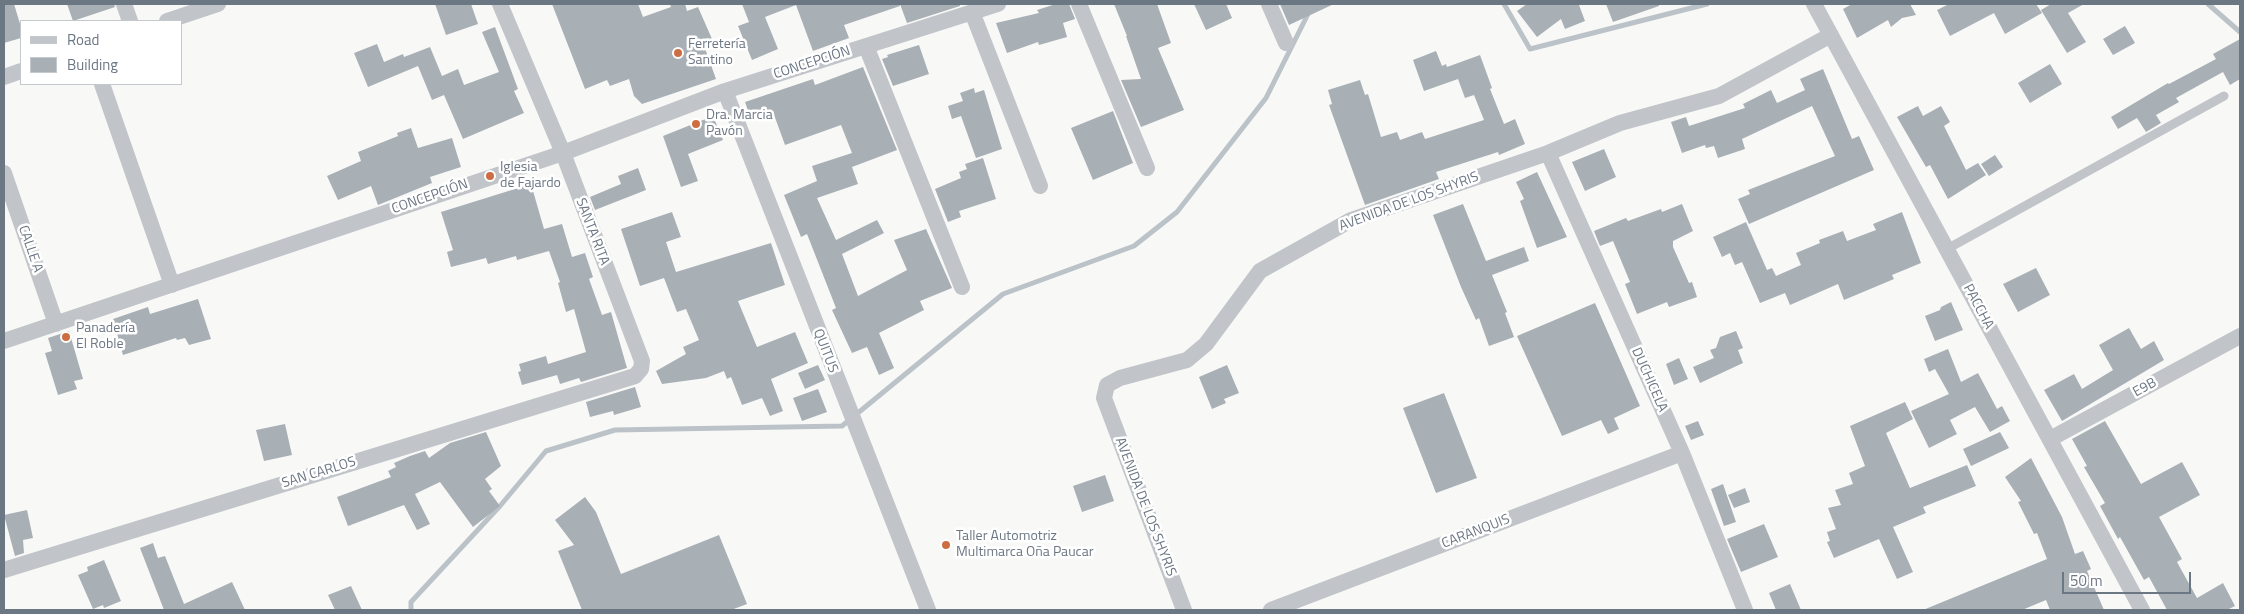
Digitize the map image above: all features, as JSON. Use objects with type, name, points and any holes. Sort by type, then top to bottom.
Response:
[{"type":"street","points":[[124,4],[130,20]]},
{"type":"street","points":[[169,20],[218,4]]},
{"type":"street","name":"SANTA RITA","points":[[500,4],[563,153],[642,361],[641,370],[635,376]]},
{"type":"street","name":"CONCEPCIÓN","points":[[4,341],[563,153],[725,91],[998,4]]},
{"type":"street","points":[[1079,4],[1147,168]]},
{"type":"street","points":[[1269,4],[1286,44]]},
{"type":"street","name":"PACCHA","points":[[1814,4],[2142,610]]},
{"type":"street","points":[[972,12],[1040,186]]},
{"type":"street","name":"AVENIDA DE LOS SHYRIS","points":[[1184,610],[1104,398],[1107,385],[1120,378],[1187,360],[1206,344],[1260,271],[1351,220],[1548,153],[1620,123],[1720,96],[1831,35]]},
{"type":"street","points":[[866,46],[962,287]]},
{"type":"street","points":[[4,77],[20,71]]},
{"type":"street","points":[[102,85],[172,285]]},
{"type":"street","name":"QUITUS","points":[[725,91],[851,418],[928,610]]},
{"type":"street","name":"DUCHICELA","points":[[1548,153],[1682,453],[1745,610]]},
{"type":"street","name":"CALLE A","points":[[4,172],[56,324]]},
{"type":"street","name":"E9B","points":[[2050,440],[2240,336]]},
{"type":"street","name":"SAN CARLOS","points":[[4,570],[635,376]]},
{"type":"street","name":"CARANQUIS","points":[[1271,610],[1682,453]]},
{"type":"lane","points":[[1947,249],[2224,96]]},
{"type":"building","points":[[4,4],[14,4],[20,24],[20,38],[4,43]]},
{"type":"building","points":[[67,4],[114,4],[115,7],[73,20]]},
{"type":"building","points":[[435,4],[471,4],[478,24],[446,35]]},
{"type":"building","points":[[552,4],[638,4],[643,17],[671,7],[670,4],[685,4],[687,11],[698,7],[712,39],[703,43],[716,79],[642,104],[634,96],[629,79],[610,86],[607,80],[585,89]]},
{"type":"building","points":[[742,4],[899,4],[900,6],[844,25],[849,38],[813,51],[796,5],[765,17],[778,49],[752,60],[738,26],[749,22]]},
{"type":"building","points":[[900,4],[960,4],[960,6],[907,23]]},
{"type":"building","points":[[1056,4],[1069,4],[1075,19],[1063,23],[1067,37],[1039,45],[1038,42],[1007,53],[996,23],[1039,13],[1037,10]]},
{"type":"building","points":[[1114,4],[1157,4],[1171,43],[1158,48],[1184,110],[1141,127],[1121,80],[1141,79]]},
{"type":"building","points":[[1194,4],[1226,4],[1232,18],[1206,30]]},
{"type":"building","points":[[1280,4],[1334,4],[1289,25]]},
{"type":"building","points":[[1527,4],[1581,4],[1579,5],[1585,21],[1565,29],[1561,19],[1537,37],[1517,11]]},
{"type":"building","points":[[1606,4],[1659,4],[1659,6],[1613,22]]},
{"type":"building","points":[[1852,4],[1910,4],[1916,15],[1902,18],[1891,27],[1888,20],[1857,38],[1843,9]]},
{"type":"building","points":[[1949,4],[2036,4],[2042,13],[2005,34],[1994,13],[1950,36],[1937,10]]},
{"type":"building","points":[[2051,4],[2084,4],[2068,13],[2086,42],[2067,53],[2041,10]]},
{"type":"building","points":[[2125,26],[2135,43],[2113,55],[2103,39]]},
{"type":"building","points":[[495,27],[518,89],[514,91],[524,113],[463,139],[444,95],[432,100],[418,66],[368,87],[354,53],[377,44],[384,62],[403,54],[404,57],[430,47],[442,76],[458,69],[464,85],[499,72],[482,32]]},
{"type":"building","points":[[2240,39],[2240,79],[2230,85],[2223,72],[2176,98],[2179,102],[2156,115],[2161,123],[2146,132],[2137,118],[2118,129],[2111,117],[2168,83],[2216,59],[2213,54]]},
{"type":"building","points":[[919,45],[929,74],[893,86],[882,59],[888,57],[887,55]]},
{"type":"building","points":[[1436,51],[1442,66],[1446,64],[1447,67],[1480,55],[1492,88],[1490,89],[1504,124],[1515,119],[1525,144],[1499,155],[1498,152],[1436,172],[1439,179],[1365,205],[1329,105],[1332,104],[1328,90],[1360,80],[1365,95],[1368,94],[1381,137],[1397,132],[1400,140],[1422,132],[1425,139],[1484,120],[1474,95],[1465,98],[1458,79],[1424,91],[1413,60]]},
{"type":"building","points":[[2050,64],[2062,84],[2030,103],[2018,83]]},
{"type":"building","points":[[863,67],[897,150],[852,167],[858,184],[817,198],[836,240],[877,220],[884,233],[842,254],[858,296],[907,270],[894,240],[926,229],[952,288],[920,301],[924,310],[879,333],[894,368],[879,375],[867,347],[852,353],[832,310],[836,308],[807,234],[801,237],[784,195],[817,181],[812,166],[852,153],[841,125],[785,145],[773,112],[751,119],[745,102],[813,79],[815,85]]},
{"type":"building","points":[[1823,69],[1852,139],[1859,136],[1874,170],[1749,224],[1738,199],[1750,194],[1748,190],[1835,156],[1812,106],[1742,139],[1745,149],[1718,158],[1714,146],[1706,148],[1705,145],[1682,153],[1671,122],[1686,117],[1689,126],[1745,108],[1743,104],[1771,90],[1777,103],[1805,90],[1800,79]]},
{"type":"building","points":[[974,88],[975,93],[984,90],[1002,149],[976,158],[961,116],[952,119],[948,106],[963,101],[960,93]]},
{"type":"building","points":[[1918,106],[1923,116],[1941,106],[1950,122],[1944,126],[1966,170],[1978,163],[1986,175],[1948,199],[1930,165],[1926,167],[1897,117]]},
{"type":"building","points":[[1113,111],[1133,163],[1093,180],[1071,128]]},
{"type":"building","points":[[713,116],[723,140],[688,154],[698,181],[681,187],[663,136]]},
{"type":"building","points":[[411,128],[418,148],[452,138],[461,167],[430,177],[432,183],[378,205],[371,186],[338,200],[327,176],[361,161],[358,152],[398,136],[397,133]]},
{"type":"building","points":[[1604,149],[1616,177],[1585,191],[1572,162]]},
{"type":"building","points":[[1995,155],[2003,167],[1989,176],[1981,164]]},
{"type":"building","points":[[983,158],[996,199],[959,211],[961,217],[948,222],[935,189],[961,178],[959,172],[967,169],[965,164]]},
{"type":"building","points":[[638,168],[646,190],[595,210],[590,197],[621,184],[618,176]]},
{"type":"building","points":[[1537,172],[1567,237],[1537,248],[1520,201],[1524,199],[1516,182]]},
{"type":"building","points":[[531,184],[544,229],[562,224],[572,257],[585,253],[593,277],[589,279],[602,315],[611,312],[627,368],[581,382],[579,378],[560,384],[557,375],[522,385],[518,372],[521,371],[519,364],[546,356],[548,364],[586,352],[574,309],[566,312],[558,283],[560,282],[549,251],[517,260],[516,256],[488,264],[486,258],[451,267],[447,252],[453,250],[441,212]]},
{"type":"building","points":[[1463,204],[1486,261],[1524,247],[1529,261],[1492,275],[1507,312],[1505,313],[1514,337],[1489,346],[1479,318],[1476,320],[1461,287],[1433,215]]},
{"type":"building","points":[[1682,204],[1693,231],[1673,241],[1673,247],[1689,283],[1692,282],[1697,297],[1669,307],[1667,302],[1637,314],[1625,284],[1630,282],[1613,241],[1600,246],[1594,231],[1626,218],[1628,221],[1661,209],[1662,212]]},
{"type":"building","points":[[672,212],[681,237],[666,242],[676,272],[771,243],[785,285],[738,301],[757,347],[795,332],[808,363],[771,379],[783,411],[770,416],[762,398],[742,405],[731,377],[727,379],[724,371],[706,378],[662,384],[656,371],[686,354],[683,347],[699,340],[686,309],[677,312],[664,278],[640,286],[621,229]]},
{"type":"building","points":[[1902,212],[1921,263],[1892,275],[1894,279],[1844,300],[1838,284],[1790,305],[1785,293],[1760,303],[1742,262],[1735,265],[1730,253],[1722,257],[1713,237],[1746,222],[1767,270],[1772,268],[1776,276],[1801,265],[1796,253],[1820,243],[1819,240],[1843,231],[1847,241],[1876,230],[1873,224]]},
{"type":"building","points":[[2036,268],[2050,295],[2018,312],[2003,284]]},
{"type":"building","points":[[198,299],[211,339],[189,345],[185,338],[177,340],[176,338],[123,355],[113,319],[148,307],[150,314]]},
{"type":"building","points":[[1951,302],[1963,330],[1935,341],[1925,316],[1940,310],[1941,307]]},
{"type":"building","points":[[1595,303],[1640,406],[1614,418],[1619,429],[1608,434],[1601,420],[1562,436],[1517,336]]},
{"type":"building","points":[[2129,328],[2141,349],[2154,341],[2164,360],[2062,421],[2044,390],[2074,374],[2082,389],[2113,370],[2099,345]]},
{"type":"building","points":[[69,331],[83,379],[74,381],[77,389],[58,395],[45,353],[52,351],[48,338]]},
{"type":"building","points":[[1736,331],[1743,348],[1738,350],[1743,363],[1700,383],[1693,367],[1714,358],[1710,350],[1716,348],[1720,337]]},
{"type":"building","points":[[1948,349],[1961,382],[1978,373],[1997,409],[2002,406],[2010,421],[1990,432],[1975,407],[1950,420],[1957,434],[1929,448],[1911,411],[1949,394],[1935,369],[1929,372],[1924,359]]},
{"type":"building","points":[[1679,358],[1688,379],[1674,385],[1666,364]]},
{"type":"building","points":[[818,365],[825,380],[805,389],[798,373]]},
{"type":"building","points":[[1227,365],[1239,393],[1224,399],[1226,403],[1212,409],[1199,377]]},
{"type":"building","points":[[635,387],[641,407],[614,415],[613,411],[590,417],[586,402]]},
{"type":"building","points":[[818,389],[827,412],[802,421],[793,398]]},
{"type":"building","points":[[1444,393],[1477,478],[1436,493],[1403,408]]},
{"type":"building","points":[[1905,402],[1913,419],[1886,433],[1910,488],[1967,465],[1976,486],[1923,507],[1926,513],[1893,527],[1913,572],[1897,579],[1879,539],[1834,558],[1827,542],[1830,541],[1827,532],[1836,529],[1828,508],[1841,505],[1835,490],[1853,484],[1849,473],[1865,466],[1850,426]]},
{"type":"building","points":[[1698,421],[1704,435],[1691,440],[1685,426]]},
{"type":"building","points":[[2105,421],[2141,484],[2182,462],[2200,495],[2159,517],[2182,559],[2177,562],[2197,598],[2223,583],[2235,606],[2227,610],[2167,610],[2149,577],[2144,580],[2100,506],[2105,503],[2084,467],[2087,466],[2072,439]]},
{"type":"building","points":[[285,424],[292,455],[264,461],[256,430]]},
{"type":"building","points":[[486,432],[501,466],[485,479],[492,489],[489,491],[500,506],[473,527],[440,482],[415,494],[430,524],[417,530],[404,505],[348,526],[337,497],[391,477],[388,471],[396,467],[394,463],[410,456],[425,451],[429,458],[450,443]]},
{"type":"building","points":[[2000,432],[2009,448],[1971,466],[1963,449]]},
{"type":"building","points":[[2031,458],[2062,517],[2075,554],[2083,551],[2091,569],[2087,571],[2104,610],[2050,610],[2046,600],[2022,610],[1923,610],[2047,559],[2037,533],[2034,534],[2018,502],[2021,501],[2005,477]]},
{"type":"building","points":[[1105,475],[1114,501],[1082,512],[1073,486]]},
{"type":"building","points":[[1723,484],[1736,522],[1724,526],[1711,489]]},
{"type":"building","points":[[1745,488],[1750,502],[1734,508],[1728,495]]},
{"type":"building","points":[[585,497],[596,512],[621,574],[719,535],[747,604],[731,610],[582,610],[558,551],[574,545],[555,520]]},
{"type":"building","points":[[27,510],[33,538],[23,540],[24,553],[15,556],[4,515]]},
{"type":"building","points":[[1764,524],[1778,557],[1741,572],[1727,539]]},
{"type":"building","points":[[153,543],[158,558],[165,556],[184,604],[232,582],[245,610],[164,610],[140,548]]},
{"type":"building","points":[[104,560],[121,601],[104,608],[103,605],[93,609],[78,575],[88,571],[87,567]]},
{"type":"building","points":[[1790,584],[1801,610],[1776,610],[1769,593]]},
{"type":"building","points":[[351,586],[362,610],[335,610],[328,595]]},
{"type":"waterway","points":[[411,610],[411,602],[500,506],[546,451],[615,430],[842,426],[1003,294],[1134,246],[1177,212],[1266,98],[1313,4]]},
{"type":"waterway","points":[[1504,4],[1530,49],[1707,4]]},
{"type":"waterway","points":[[2208,4],[2240,32]]},
{"type":"place","name":"Ferretería Santino","points":[[678,53]]},
{"type":"place","name":"Dra. Marcia Pavón","points":[[696,124]]},
{"type":"place","name":"Iglesia de Fajardo","points":[[490,176]]},
{"type":"place","name":"Panadería El Roble","points":[[66,337]]},
{"type":"place","name":"Taller Automotriz Multimarca Oña Paucar","points":[[946,545]]}]
